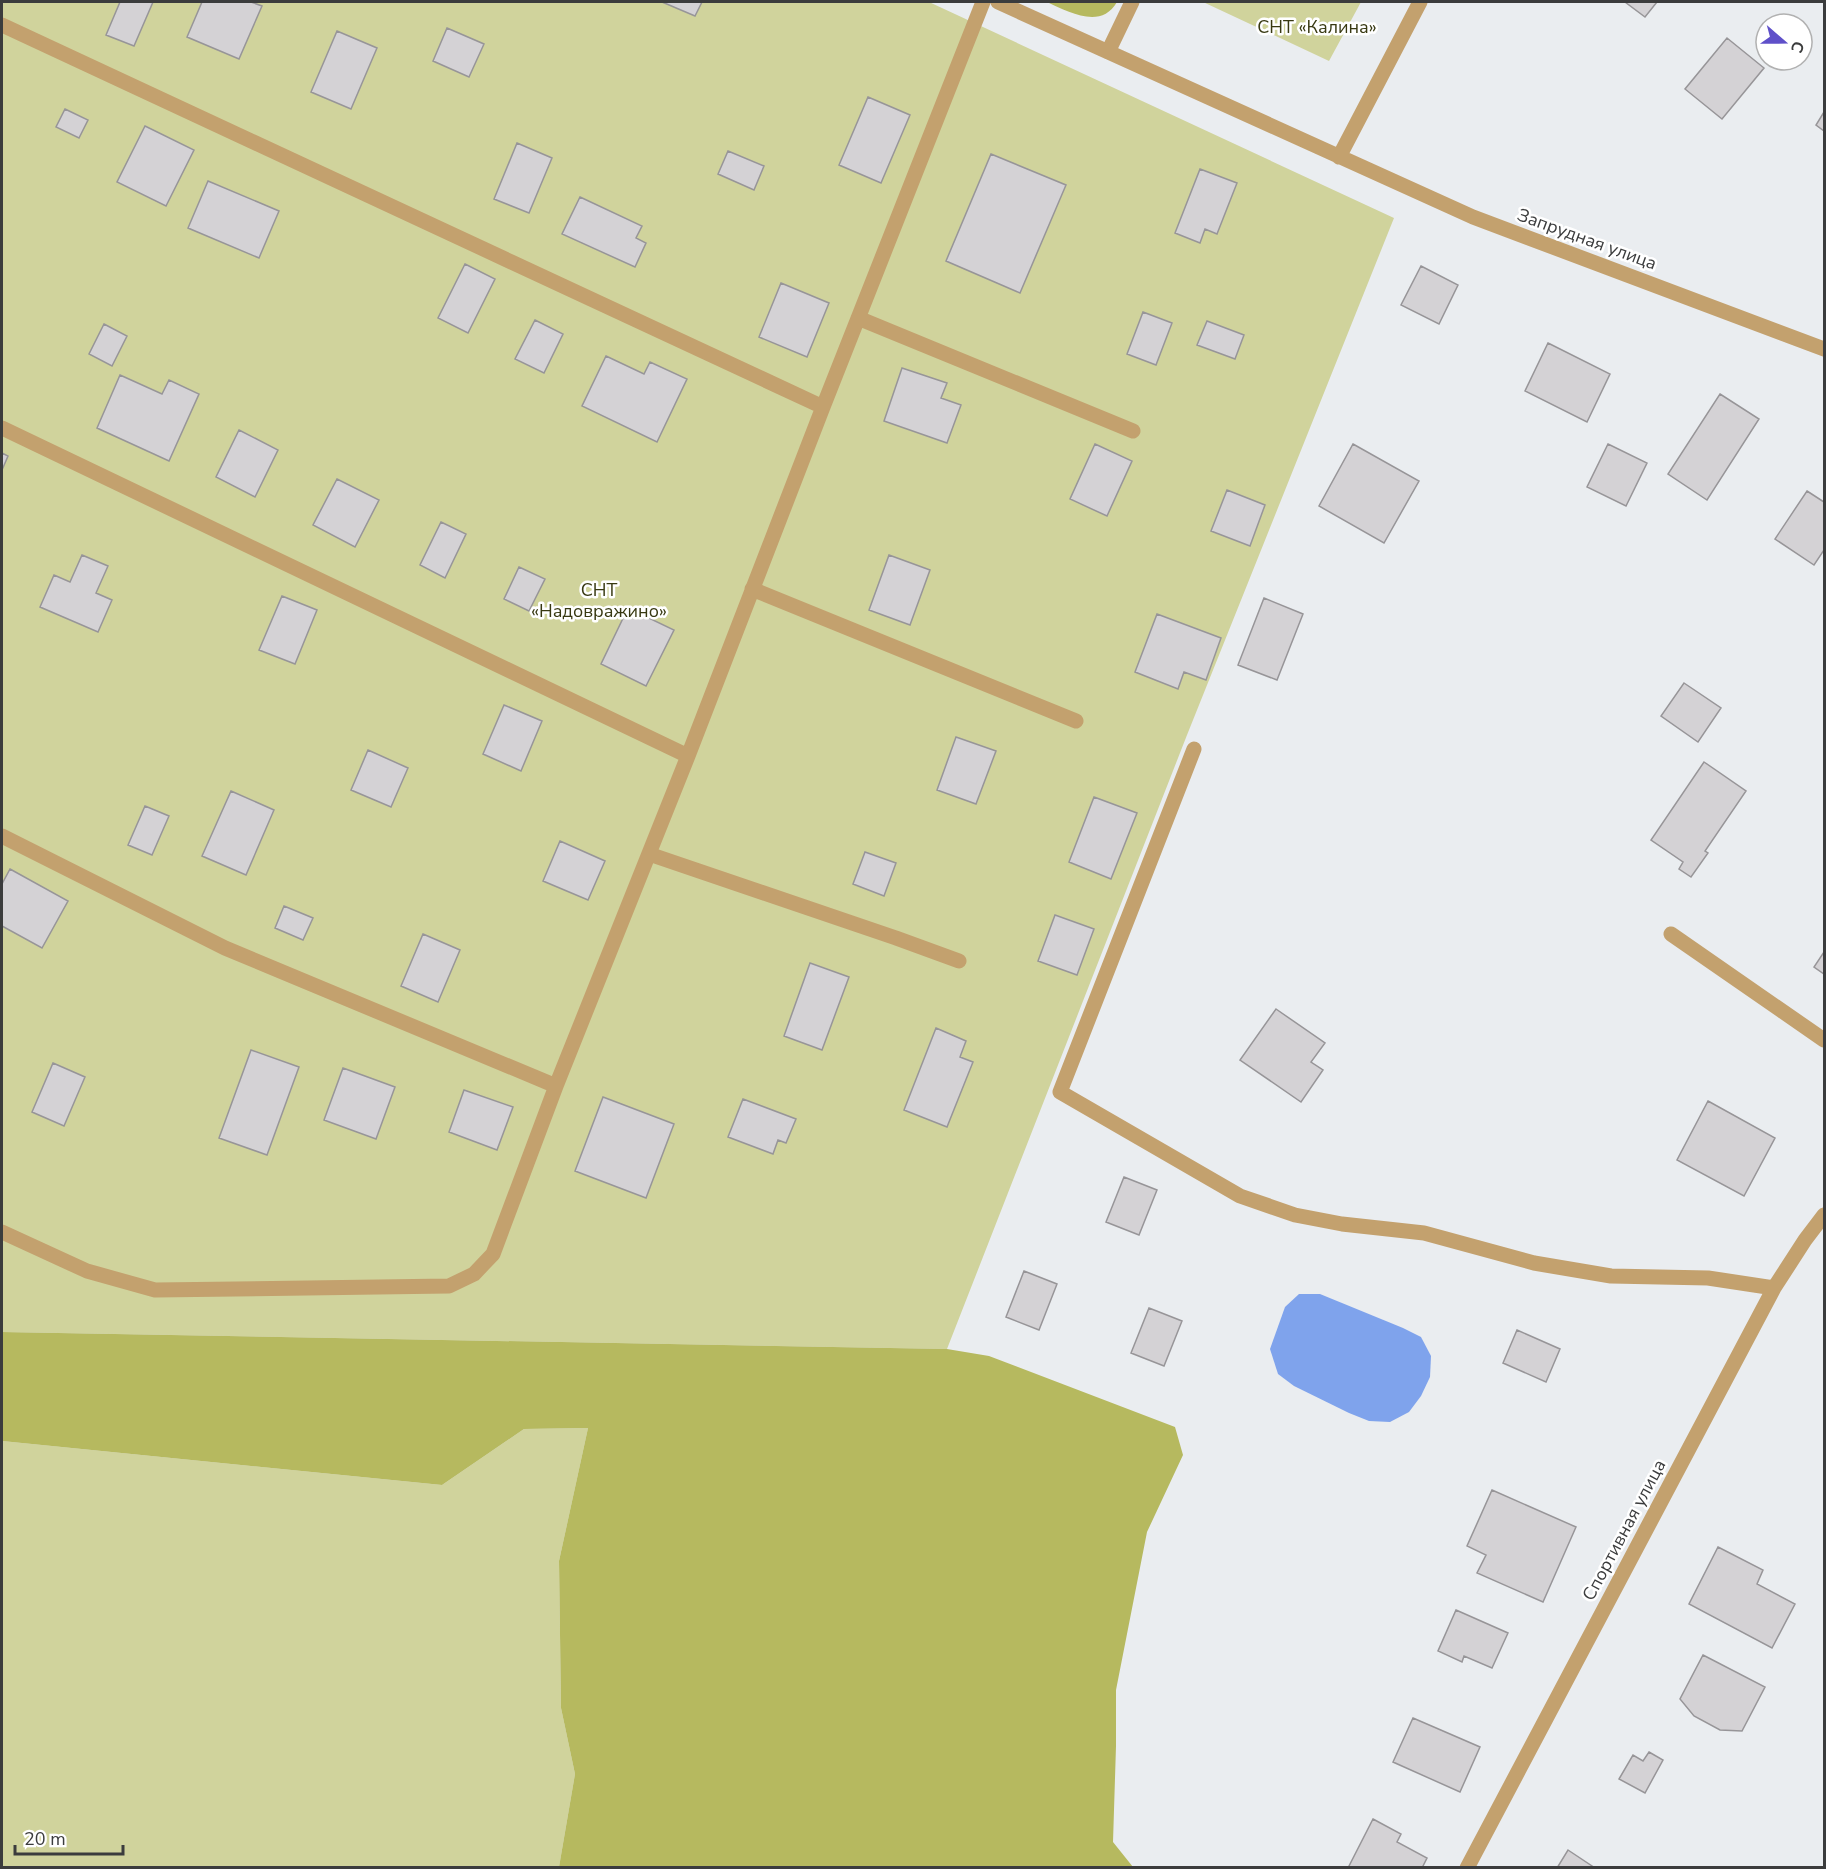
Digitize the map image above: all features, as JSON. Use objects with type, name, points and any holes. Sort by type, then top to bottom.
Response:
[{"type":"street","points":[[2,1232],[87,1271],[155,1290],[449,1286],[474,1274],[493,1254],[556,1086],[688,756],[983,2]]},
{"type":"street","name":"Запрудная улица","points":[[998,2],[1473,217],[1824,349]]},
{"type":"street","points":[[1108,52],[1132,2]]},
{"type":"street","points":[[1339,157],[1420,2]]},
{"type":"street","points":[[2,25],[823,407]]},
{"type":"street","points":[[858,318],[1133,431]]},
{"type":"street","points":[[2,428],[688,756]]},
{"type":"street","points":[[752,590],[1076,721]]},
{"type":"street","points":[[1194,748],[1060,1092],[1240,1196],[1295,1215],[1342,1224],[1424,1233],[1534,1263],[1611,1276],[1708,1278],[1774,1288]]},
{"type":"street","points":[[2,836],[225,948],[556,1086]]},
{"type":"street","points":[[649,854],[959,961]]},
{"type":"street","points":[[1671,934],[1824,1040]]},
{"type":"street","name":"Спортивная улица","points":[[1467,1868],[1774,1288],[1824,1215]]},
{"type":"green space","name":"СНТ «Надовражино»","points":[[2,2],[929,2],[1394,218],[1187,735],[947,1349],[2,1332]]},
{"type":"green space","points":[[1047,2],[1117,2],[1110,10],[1094,17],[1075,14]]},
{"type":"green space","name":"СНТ «Калина»","points":[[1203,2],[1361,2],[1329,61]]},
{"type":"green space","points":[[2,1332],[947,1349],[989,1356],[1175,1427],[1183,1455],[1147,1532],[1116,1690],[1113,1842],[1133,1867],[559,1867],[575,1774],[561,1708],[559,1561],[588,1428],[524,1429],[442,1485],[2,1441]]},
{"type":"green space","points":[[588,1428],[559,1561],[561,1708],[575,1774],[559,1867],[2,1867],[2,1441],[442,1485],[524,1429]]},
{"type":"water","points":[[1299,1294],[1320,1294],[1421,1337],[1431,1356],[1430,1377],[1421,1396],[1409,1412],[1390,1422],[1369,1421],[1294,1386],[1278,1374],[1270,1349],[1285,1307]]},
{"type":"building","points":[[120,2],[153,2],[134,46],[106,35]]},
{"type":"building","points":[[202,2],[251,2],[262,6],[239,59],[187,37]]},
{"type":"building","points":[[662,2],[702,2],[695,16]]},
{"type":"building","points":[[1625,2],[1657,2],[1645,17]]},
{"type":"building","points":[[447,28],[484,44],[469,77],[433,61]]},
{"type":"building","points":[[337,31],[377,48],[351,109],[311,92]]},
{"type":"building","points":[[1727,38],[1754,60],[1754,72],[1761,72],[1722,119],[1685,89]]},
{"type":"building","points":[[868,97],[910,115],[881,183],[839,165]]},
{"type":"building","points":[[65,109],[88,120],[79,138],[56,127]]},
{"type":"building","points":[[1824,112],[1824,131],[1816,125]]},
{"type":"building","points":[[145,126],[194,150],[166,206],[117,182]]},
{"type":"building","points":[[517,143],[552,158],[529,213],[494,199]]},
{"type":"building","points":[[728,151],[764,166],[754,190],[718,174]]},
{"type":"building","points":[[991,154],[1066,185],[1020,293],[946,261]]},
{"type":"building","points":[[1200,169],[1237,183],[1217,234],[1205,229],[1200,243],[1175,233]]},
{"type":"building","points":[[208,181],[279,211],[259,258],[188,228]]},
{"type":"building","points":[[580,197],[642,226],[636,238],[646,243],[635,267],[562,234]]},
{"type":"building","points":[[465,264],[495,279],[468,333],[438,318]]},
{"type":"building","points":[[1421,266],[1458,285],[1439,324],[1401,305]]},
{"type":"building","points":[[781,283],[829,303],[807,357],[759,337]]},
{"type":"building","points":[[1143,312],[1172,323],[1156,365],[1127,354]]},
{"type":"building","points":[[535,320],[563,334],[544,373],[515,359]]},
{"type":"building","points":[[1207,321],[1244,335],[1235,359],[1197,345]]},
{"type":"building","points":[[104,324],[127,336],[112,366],[89,354]]},
{"type":"building","points":[[1548,343],[1610,374],[1587,422],[1525,391]]},
{"type":"building","points":[[606,356],[644,374],[650,362],[687,379],[657,442],[582,406]]},
{"type":"building","points":[[902,368],[947,383],[941,398],[961,405],[947,443],[884,421]]},
{"type":"building","points":[[120,375],[162,394],[169,380],[199,394],[169,461],[97,428]]},
{"type":"building","points":[[1720,394],[1759,419],[1707,500],[1668,474]]},
{"type":"building","points":[[239,430],[278,450],[255,497],[216,477]]},
{"type":"building","points":[[1095,444],[1132,461],[1107,516],[1070,499]]},
{"type":"building","points":[[1353,444],[1419,481],[1384,543],[1319,506]]},
{"type":"building","points":[[1608,444],[1647,463],[1626,506],[1587,487]]},
{"type":"building","points":[[2,453],[8,456],[2,470]]},
{"type":"building","points":[[337,479],[379,500],[355,547],[313,525]]},
{"type":"building","points":[[1227,490],[1265,505],[1250,546],[1211,531]]},
{"type":"building","points":[[1807,491],[1824,502],[1824,550],[1814,565],[1775,539]]},
{"type":"building","points":[[441,522],[466,534],[445,578],[420,565]]},
{"type":"building","points":[[82,555],[108,566],[96,593],[112,600],[98,632],[40,607],[54,575],[70,582]]},
{"type":"building","points":[[889,555],[930,570],[910,625],[869,610]]},
{"type":"building","points":[[519,567],[545,579],[529,611],[504,599]]},
{"type":"building","points":[[282,596],[317,610],[295,664],[259,650]]},
{"type":"building","points":[[1264,598],[1303,614],[1277,680],[1238,665]]},
{"type":"building","points":[[628,608],[674,630],[646,686],[601,664]]},
{"type":"building","points":[[1157,614],[1221,638],[1206,680],[1184,672],[1178,689],[1135,672]]},
{"type":"building","points":[[1684,683],[1721,708],[1698,742],[1661,716]]},
{"type":"building","points":[[504,705],[542,721],[521,771],[483,754]]},
{"type":"building","points":[[956,737],[996,751],[976,804],[937,790]]},
{"type":"building","points":[[368,750],[408,768],[391,807],[351,790]]},
{"type":"building","points":[[1704,762],[1746,791],[1705,851],[1708,853],[1691,877],[1679,869],[1683,862],[1651,840]]},
{"type":"building","points":[[231,791],[274,810],[246,875],[202,856]]},
{"type":"building","points":[[1094,797],[1137,813],[1111,879],[1069,862]]},
{"type":"building","points":[[145,806],[169,816],[152,855],[128,845]]},
{"type":"building","points":[[560,841],[605,861],[588,900],[543,881]]},
{"type":"building","points":[[865,852],[896,863],[884,896],[853,884]]},
{"type":"building","points":[[10,869],[68,901],[42,948],[2,926],[2,884]]},
{"type":"building","points":[[284,906],[313,918],[303,940],[275,928]]},
{"type":"building","points":[[1055,915],[1094,929],[1077,975],[1038,961]]},
{"type":"building","points":[[423,934],[460,950],[438,1002],[401,986]]},
{"type":"building","points":[[1824,952],[1824,974],[1814,967]]},
{"type":"building","points":[[810,963],[849,977],[822,1050],[784,1036]]},
{"type":"building","points":[[1276,1009],[1325,1043],[1311,1062],[1323,1070],[1301,1102],[1240,1060]]},
{"type":"building","points":[[936,1028],[966,1041],[960,1057],[973,1062],[947,1127],[904,1110]]},
{"type":"building","points":[[251,1050],[299,1067],[267,1155],[219,1138]]},
{"type":"building","points":[[53,1063],[85,1077],[64,1126],[32,1112]]},
{"type":"building","points":[[343,1068],[395,1087],[376,1139],[324,1120]]},
{"type":"building","points":[[464,1090],[513,1107],[497,1150],[449,1132]]},
{"type":"building","points":[[603,1097],[674,1124],[646,1198],[575,1171]]},
{"type":"building","points":[[743,1099],[796,1119],[786,1143],[778,1140],[773,1154],[728,1137]]},
{"type":"building","points":[[1708,1101],[1775,1138],[1744,1196],[1677,1160]]},
{"type":"building","points":[[1124,1177],[1157,1190],[1139,1235],[1106,1222]]},
{"type":"building","points":[[1024,1271],[1057,1284],[1039,1330],[1006,1317]]},
{"type":"building","points":[[1149,1308],[1182,1321],[1164,1366],[1131,1353]]},
{"type":"building","points":[[1517,1330],[1560,1349],[1546,1382],[1503,1363]]},
{"type":"building","points":[[1492,1490],[1576,1527],[1543,1602],[1477,1573],[1486,1555],[1467,1546]]},
{"type":"building","points":[[1718,1547],[1763,1570],[1757,1584],[1795,1604],[1772,1648],[1689,1604]]},
{"type":"building","points":[[1456,1610],[1508,1633],[1492,1668],[1464,1656],[1462,1662],[1438,1651]]},
{"type":"building","points":[[1703,1655],[1765,1687],[1742,1731],[1720,1730],[1694,1716],[1680,1699]]},
{"type":"building","points":[[1413,1718],[1480,1747],[1460,1792],[1393,1762]]},
{"type":"building","points":[[1649,1752],[1663,1760],[1645,1793],[1619,1779],[1633,1755],[1643,1761]]},
{"type":"building","points":[[1373,1819],[1401,1834],[1397,1842],[1427,1858],[1422,1868],[1348,1868]]},
{"type":"building","points":[[1568,1850],[1595,1868],[1557,1868]]}]
